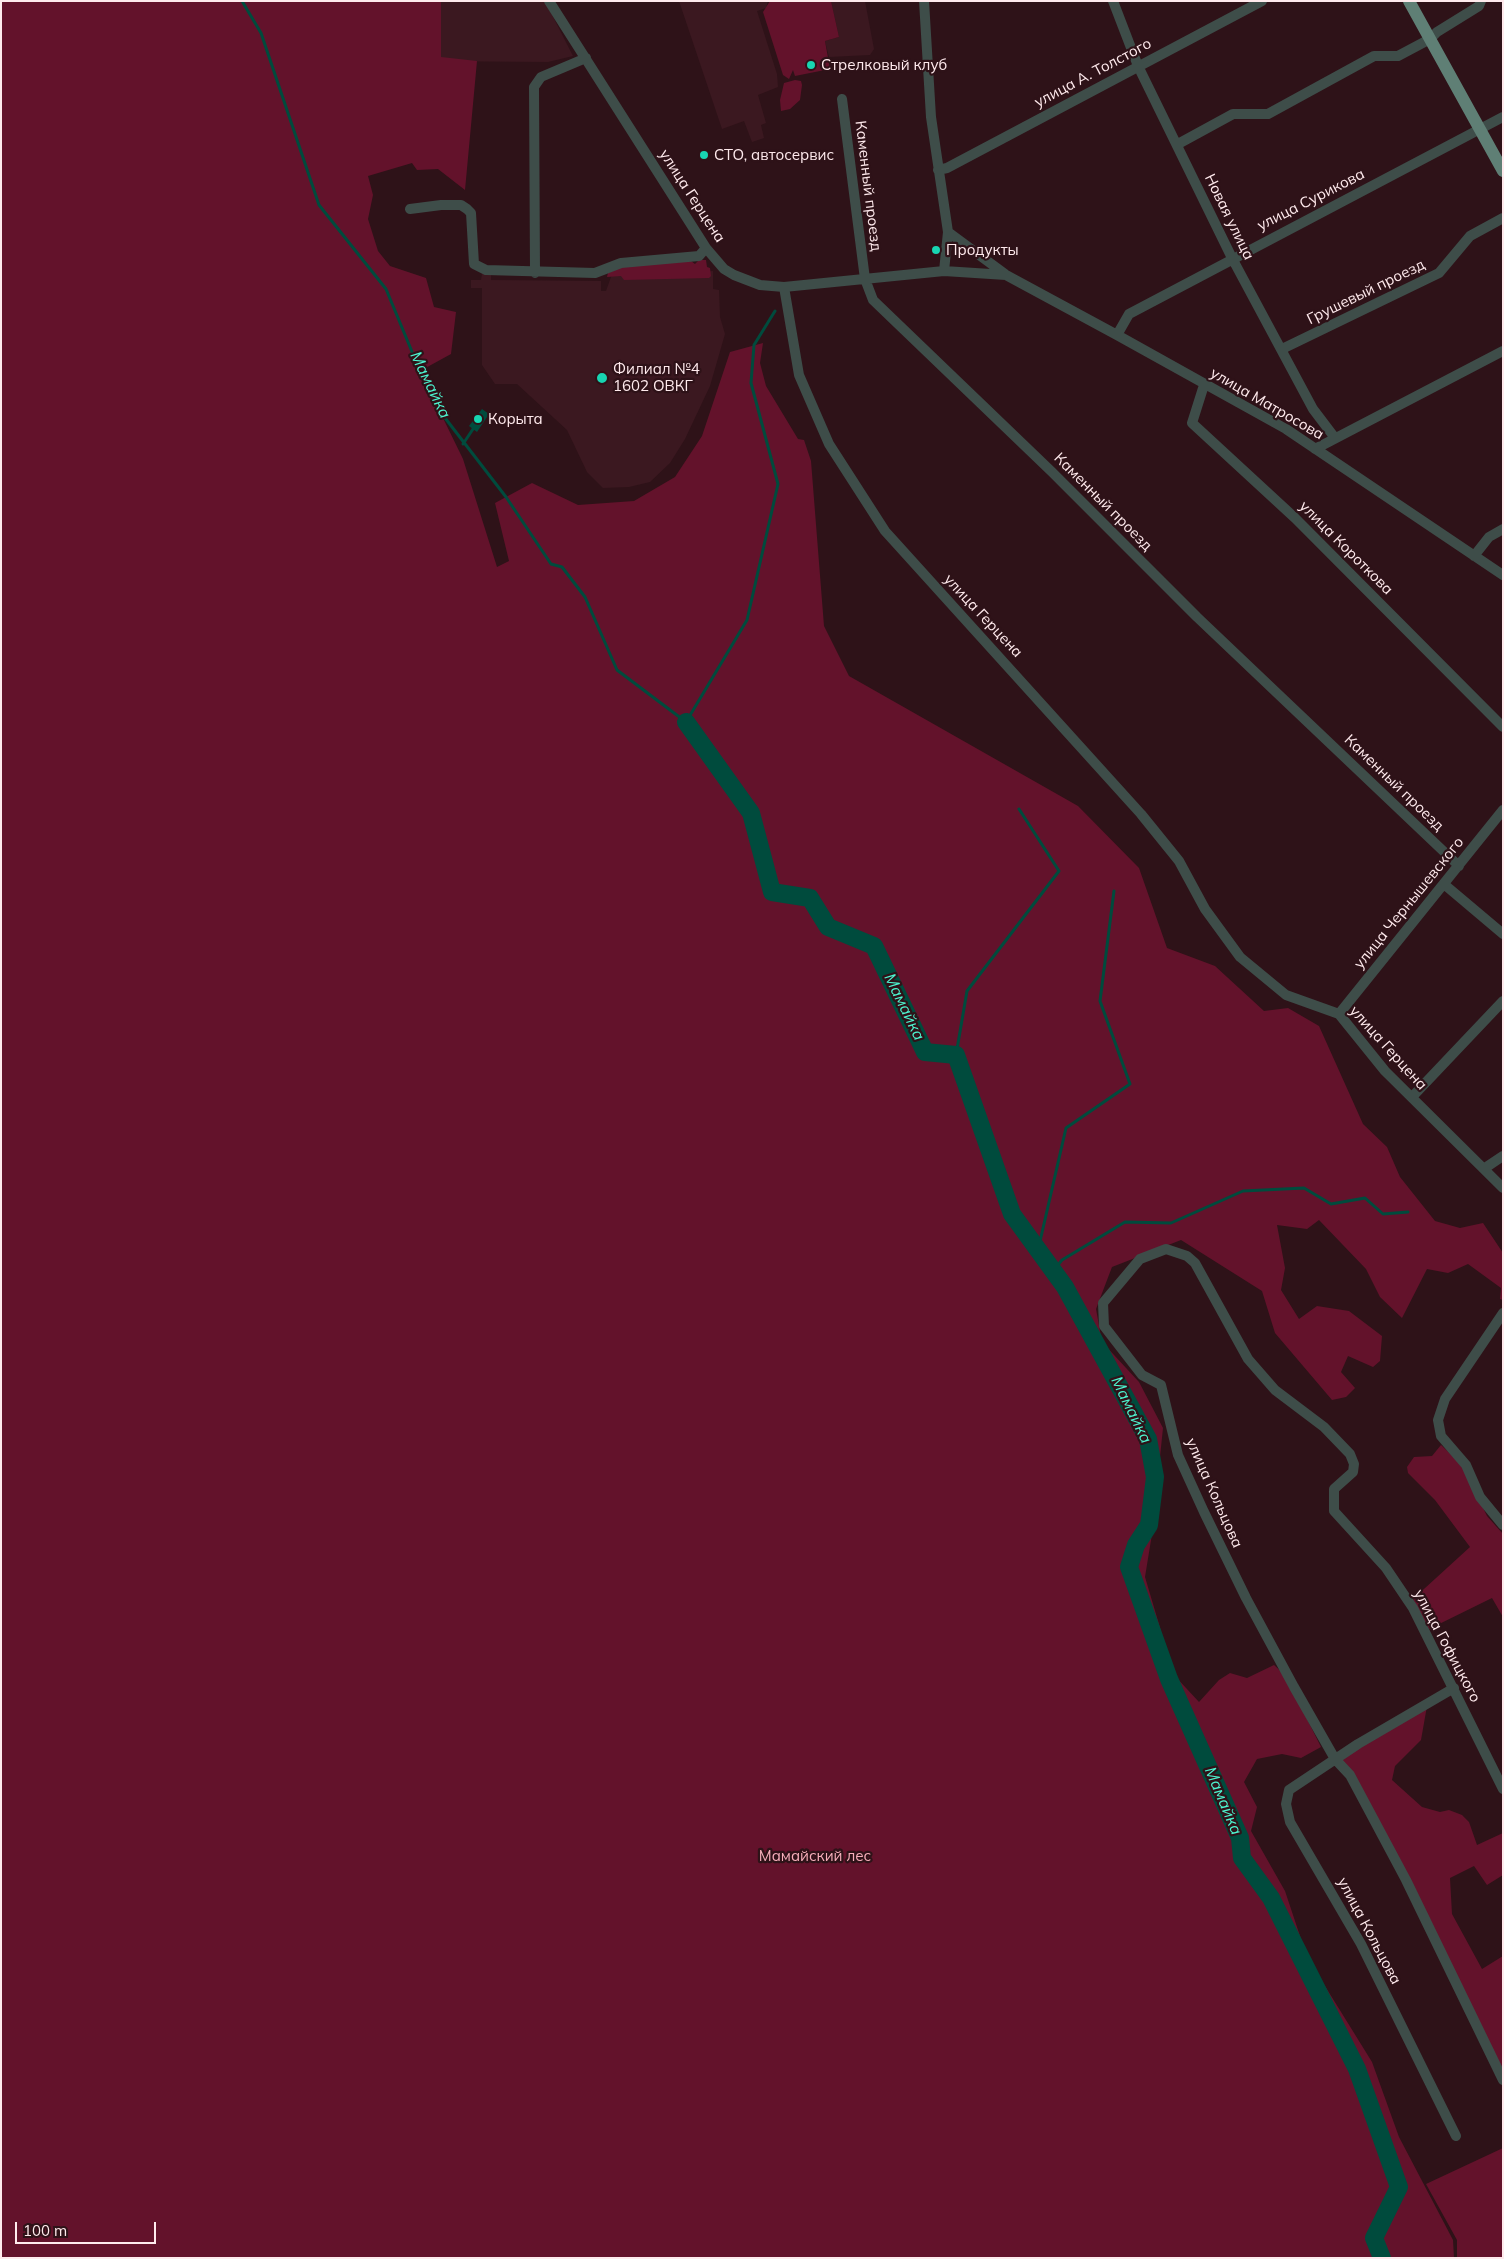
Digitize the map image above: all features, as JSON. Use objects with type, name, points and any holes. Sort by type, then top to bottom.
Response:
[{"type":"main road","points":[[1409,1],[1503,171]]},
{"type":"street","name":"улица Герцена","points":[[549,1],[706,248],[724,269],[734,275],[760,285],[784,287],[799,375],[829,444],[885,531],[1141,814],[1179,861],[1205,909],[1240,957],[1286,994],[1339,1014],[1385,1071],[1485,1168],[1503,1188]]},
{"type":"street","points":[[924,1],[931,117],[938,170],[948,217],[944,271]]},
{"type":"street","name":"Новая улица","points":[[1113,1],[1138,66],[1178,144],[1232,258],[1313,409],[1335,438]]},
{"type":"street","name":"улица А. Толстого","points":[[938,170],[947,168],[1262,1]]},
{"type":"street","points":[[1178,144],[1233,114],[1268,114],[1374,56],[1398,56],[1430,39],[1437,32],[1479,6],[1481,1]]},
{"type":"street","points":[[536,273],[534,87],[541,77],[586,58]]},
{"type":"street","name":"Каменный проезд","points":[[842,99],[865,279],[873,300],[1052,472],[1197,617],[1459,866]]},
{"type":"street","name":"улица Сурикова","points":[[1118,335],[1129,314],[1232,258],[1503,117]]},
{"type":"street","points":[[410,209],[461,205],[471,213],[474,264],[486,270],[536,273],[595,273],[621,263],[699,256],[706,248]]},
{"type":"street","name":"Грушевый проезд","points":[[1282,349],[1439,273],[1470,236],[1503,218]]},
{"type":"street","name":"улица Матросова","points":[[948,232],[1006,275],[1286,429],[1503,575]]},
{"type":"street","name":"улица Матросова","points":[[784,287],[944,271],[1006,275]]},
{"type":"street","points":[[1315,449],[1503,351]]},
{"type":"street","name":"улица Короткова","points":[[1204,385],[1192,422],[1295,518],[1503,727]]},
{"type":"street","points":[[1474,556],[1489,537],[1503,529]]},
{"type":"street","name":"улица Чернышевского","points":[[1339,1014],[1445,885],[1503,810]]},
{"type":"street","points":[[1445,885],[1503,934]]},
{"type":"street","points":[[1412,1097],[1503,1001]]},
{"type":"street","points":[[1485,1168],[1503,1156]]},
{"type":"street","name":"улица Кольцова","points":[[1176,1251],[1166,1249],[1140,1259],[1103,1304],[1104,1326],[1142,1375],[1161,1385],[1178,1455],[1246,1598],[1335,1760],[1350,1775],[1406,1880],[1503,2080]]},
{"type":"street","name":"улица Гофицкого","points":[[1176,1251],[1195,1263],[1248,1359],[1274,1390],[1324,1427],[1350,1454],[1354,1464],[1353,1472],[1334,1490],[1334,1511],[1386,1568],[1413,1608],[1503,1789]]},
{"type":"street","points":[[1503,1313],[1445,1399],[1438,1420],[1441,1436],[1466,1466],[1480,1497],[1503,1525]]},
{"type":"street","name":"улица Кольцова","points":[[1454,1688],[1289,1790],[1286,1804],[1290,1822],[1361,1944],[1456,2136]]},
{"type":"shaded area","points":[[418,1],[545,1],[573,56],[548,62],[420,61]]},
{"type":"shaded area","points":[[679,1],[768,1],[766,8],[757,11],[777,74],[778,87],[758,95],[766,123],[761,125],[764,138],[752,142],[744,121],[722,129]]},
{"type":"shaded area","points":[[831,1],[865,1],[874,49],[870,55],[829,57],[825,41],[839,37]]},
{"type":"shaded area","name":"Филиал №4 1602 ОВКГ","points":[[713,271],[713,289],[719,290],[720,317],[725,334],[710,386],[685,439],[670,463],[650,482],[629,487],[603,488],[587,472],[567,430],[517,384],[495,384],[482,365],[482,288],[471,288],[471,280],[481,280],[482,274],[491,274],[491,280],[601,281],[601,291],[606,291],[612,274]]},
{"type":"shaded area","name":"Корыта","points":[[482,409],[489,414],[477,432],[469,426]]},
{"type":"green space","name":"Мамайский лес","points":[[1,1],[441,1],[441,57],[477,61],[465,190],[438,169],[417,170],[412,163],[368,176],[373,195],[368,219],[378,251],[390,266],[426,278],[434,307],[456,312],[451,354],[420,371],[463,459],[497,567],[509,561],[495,503],[532,483],[578,505],[634,501],[675,477],[702,436],[730,352],[763,343],[760,363],[766,386],[798,439],[804,440],[811,461],[824,626],[849,676],[1078,806],[1139,868],[1167,948],[1215,966],[1264,1011],[1288,1008],[1319,1026],[1363,1124],[1387,1147],[1400,1177],[1435,1221],[1460,1228],[1483,1223],[1503,1253],[1503,1300],[1500,1299],[1501,1288],[1468,1264],[1448,1273],[1427,1269],[1402,1318],[1380,1297],[1366,1269],[1319,1220],[1307,1229],[1277,1225],[1285,1268],[1281,1290],[1299,1319],[1317,1306],[1349,1311],[1382,1336],[1380,1361],[1373,1367],[1348,1356],[1341,1372],[1355,1388],[1346,1397],[1332,1400],[1275,1333],[1262,1291],[1181,1240],[1112,1267],[1096,1309],[1102,1342],[1139,1382],[1163,1428],[1152,1534],[1145,1577],[1174,1675],[1199,1702],[1219,1680],[1230,1673],[1247,1678],[1274,1665],[1285,1675],[1321,1747],[1301,1758],[1282,1754],[1257,1759],[1244,1782],[1257,1807],[1251,1831],[1285,1891],[1307,1957],[1372,2062],[1399,2137],[1453,2240],[1454,2258],[1,2258]]},
{"type":"green space","points":[[770,1],[831,1],[839,37],[825,41],[830,69],[795,76],[793,70],[789,79],[783,75],[763,12]]},
{"type":"green space","points":[[795,80],[801,81],[802,85],[800,100],[790,109],[781,111],[780,100],[784,83]]},
{"type":"green space","points":[[699,260],[706,260],[707,267],[710,268],[711,276],[709,278],[624,280],[621,276],[607,277],[608,273],[621,267],[691,261],[695,264]]},
{"type":"green space","points":[[1441,1445],[1462,1465],[1487,1516],[1503,1534],[1503,1617],[1492,1598],[1429,1629],[1413,1599],[1470,1547],[1435,1500],[1408,1473],[1407,1467],[1414,1457],[1432,1456]]},
{"type":"green space","points":[[1427,1706],[1421,1740],[1395,1766],[1392,1780],[1422,1807],[1440,1812],[1449,1810],[1462,1815],[1469,1822],[1477,1845],[1503,1833],[1503,1875],[1487,1885],[1474,1866],[1450,1878],[1452,1914],[1482,1969],[1503,1956],[1503,2072],[1341,1762],[1350,1751]]},
{"type":"green space","points":[[1503,2148],[1503,2258],[1457,2258],[1457,2240],[1426,2184]]},
{"type":"waterway","name":"Мамайка","points":[[242,1],[261,33],[319,205],[386,289],[420,371],[442,414],[506,497],[551,564],[562,567],[585,597],[617,670],[686,722],[747,620],[778,484],[751,383],[754,345],[775,311]]},
{"type":"waterway","points":[[463,444],[475,426]]},
{"type":"waterway","name":"Мамайка","points":[[686,722],[751,813],[772,892],[810,898],[828,927],[874,946],[925,1052],[956,1055],[1012,1214],[1065,1287],[1148,1439],[1155,1477],[1149,1525],[1136,1545],[1129,1567],[1169,1679],[1240,1838],[1242,1858],[1271,1898],[1357,2069],[1399,2187],[1374,2238],[1382,2258]]},
{"type":"waterway","points":[[956,1055],[967,991],[1059,871],[1019,809]]},
{"type":"waterway","points":[[1038,1250],[1066,1128],[1130,1084],[1100,1001],[1114,891]]},
{"type":"waterway","points":[[1053,1271],[1062,1260],[1125,1222],[1171,1223],[1243,1191],[1304,1188],[1331,1204],[1365,1198],[1383,1214],[1408,1212]]},
{"type":"place","name":"Стрелковый клуб","points":[[811,65]]},
{"type":"place","name":"СТО, автосервис","points":[[704,155]]},
{"type":"place","name":"Продукты","points":[[936,250]]},
{"type":"place","name":"Филиал №4 1602 ОВКГ","points":[[602,378]]},
{"type":"place","name":"Корыта","points":[[478,419]]}]
